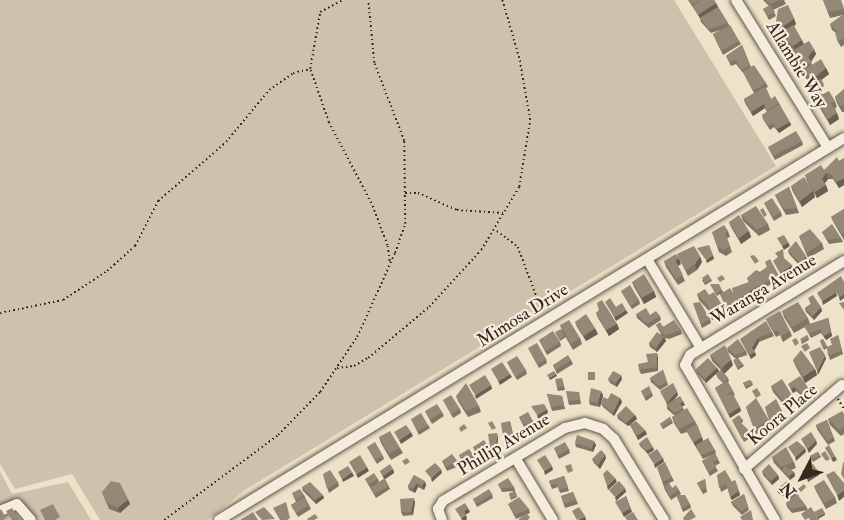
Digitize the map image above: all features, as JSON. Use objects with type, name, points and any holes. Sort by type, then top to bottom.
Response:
[{"type":"street","name":"Allambie Way","points":[[736,0],[828,148]]},
{"type":"street","name":"Mimosa Drive","points":[[219,520],[844,138]]},
{"type":"street","points":[[647,259],[701,348],[688,357],[686,372],[775,520]]},
{"type":"street","name":"Waranga Avenue","points":[[701,348],[844,261]]},
{"type":"street","name":"Koora Place","points":[[744,469],[838,389]]},
{"type":"street","name":"Phillip Avenue","points":[[442,520],[438,509],[443,501],[571,425],[597,427],[614,439],[664,520]]},
{"type":"street","points":[[516,459],[553,520]]},
{"type":"street","points":[[0,512],[17,504],[31,520]]},
{"type":"path","points":[[343,0],[320,12],[310,69],[330,122],[373,206],[388,246],[390,263]]},
{"type":"path","points":[[164,520],[278,435],[320,392],[357,337],[390,263],[405,224],[404,141],[374,63],[368,0]]},
{"type":"path","points":[[336,368],[354,366],[368,357],[429,307],[495,230],[519,188],[530,120],[519,58],[502,0]]},
{"type":"path","points":[[0,313],[63,300],[84,290],[135,246],[158,201],[226,142],[269,90],[293,73],[310,69]]},
{"type":"path","points":[[405,193],[429,197],[457,210],[505,213]]},
{"type":"path","points":[[495,230],[518,247],[538,300],[556,315]]},
{"type":"path","points":[[838,389],[844,409]]},
{"type":"shaded area","points":[[0,0],[674,0],[776,166],[245,490],[208,520],[100,520],[72,474],[15,489],[0,464]]},
{"type":"shaded area","points":[[0,471],[12,494],[68,482],[91,520],[0,520]]},
{"type":"building","points":[[689,0],[702,0],[692,4]]},
{"type":"building","points":[[702,0],[714,0],[716,3],[698,15],[693,6]]},
{"type":"building","points":[[766,0],[780,0],[770,4]]},
{"type":"building","points":[[823,0],[841,0],[844,9],[828,12]]},
{"type":"building","points":[[770,5],[775,12],[768,16],[763,9]]},
{"type":"building","points":[[788,5],[794,18],[780,29],[776,22],[778,9]]},
{"type":"building","points":[[718,7],[728,23],[709,29],[700,18]]},
{"type":"building","points":[[844,14],[844,38],[839,41],[835,34],[838,32],[830,24]]},
{"type":"building","points":[[730,25],[739,41],[721,51],[713,34]]},
{"type":"building","points":[[793,25],[802,40],[793,46],[779,34]]},
{"type":"building","points":[[809,41],[814,49],[808,57],[812,62],[804,67],[790,52]]},
{"type":"building","points":[[742,45],[750,65],[742,70],[735,60],[730,62],[726,56]]},
{"type":"building","points":[[821,59],[826,68],[813,79],[802,71]]},
{"type":"building","points":[[754,65],[766,83],[753,91],[743,72]]},
{"type":"building","points":[[821,79],[824,84],[818,87],[815,82]]},
{"type":"building","points":[[765,87],[771,99],[775,96],[779,103],[767,110],[764,104],[751,112],[744,99]]},
{"type":"building","points":[[819,88],[823,94],[829,91],[835,101],[831,103],[837,113],[828,119],[812,92]]},
{"type":"building","points":[[844,89],[844,105],[840,106],[835,97]]},
{"type":"building","points":[[779,104],[790,122],[777,129],[773,123],[768,126],[762,115]]},
{"type":"building","points":[[796,131],[802,141],[773,156],[768,147]]},
{"type":"building","points":[[837,157],[839,161],[844,158],[844,178],[836,182],[831,174],[826,173],[822,179],[826,185],[815,192],[805,175],[821,165],[824,170]]},
{"type":"building","points":[[804,177],[813,191],[800,201],[791,186]]},
{"type":"building","points":[[789,187],[797,208],[784,209],[775,195]]},
{"type":"building","points":[[772,198],[781,212],[773,217],[764,203]]},
{"type":"building","points":[[756,206],[768,224],[757,230],[741,215]]},
{"type":"building","points":[[763,208],[767,215],[764,217],[760,210]]},
{"type":"building","points":[[844,209],[844,233],[842,234],[831,217]]},
{"type":"building","points":[[739,215],[749,231],[739,238],[729,222]]},
{"type":"building","points":[[832,224],[841,238],[827,240],[822,232]]},
{"type":"building","points":[[724,225],[728,231],[725,233],[730,246],[724,250],[717,246],[712,232]]},
{"type":"building","points":[[810,229],[822,243],[806,253],[799,236]]},
{"type":"building","points":[[784,235],[788,242],[782,246],[777,238]]},
{"type":"building","points":[[796,241],[806,256],[800,263],[788,250]]},
{"type":"building","points":[[709,245],[713,255],[706,260],[697,248]]},
{"type":"building","points":[[694,246],[700,256],[695,264],[686,270],[677,254]]},
{"type":"building","points":[[783,249],[784,258],[792,265],[780,273],[773,261],[778,257],[775,253]]},
{"type":"building","points":[[676,254],[679,258],[675,260],[683,275],[676,279],[664,261]]},
{"type":"building","points":[[754,255],[759,261],[755,264],[750,256]]},
{"type":"building","points":[[770,259],[779,276],[754,288],[728,307],[722,304],[725,302],[720,294],[730,288],[733,293],[732,288],[749,282],[747,278],[756,270],[760,272],[768,267],[765,262]]},
{"type":"building","points":[[644,274],[654,291],[642,298],[632,282]]},
{"type":"building","points":[[708,274],[711,279],[705,283],[702,278]]},
{"type":"building","points":[[722,275],[725,279],[720,282],[717,278]]},
{"type":"building","points":[[841,276],[844,282],[844,294],[839,297],[836,292],[822,301],[817,293]]},
{"type":"building","points":[[710,284],[719,284],[722,290],[716,294]]},
{"type":"building","points":[[630,285],[639,300],[630,306],[621,291]]},
{"type":"building","points":[[705,289],[709,295],[714,292],[724,308],[710,315],[709,307],[697,294]]},
{"type":"building","points":[[813,295],[821,307],[813,316],[805,308],[812,303],[808,298]]},
{"type":"building","points":[[610,298],[616,307],[622,303],[626,310],[614,317],[605,302]]},
{"type":"building","points":[[602,300],[617,324],[606,330],[596,313],[600,310],[597,303]]},
{"type":"building","points":[[700,302],[710,319],[701,324],[693,303]]},
{"type":"building","points":[[798,302],[808,318],[792,327],[782,311]]},
{"type":"building","points":[[646,308],[650,315],[656,311],[660,316],[647,324],[636,314]]},
{"type":"building","points":[[780,311],[790,331],[781,336],[777,330],[774,332],[766,319]]},
{"type":"building","points":[[586,314],[595,328],[584,336],[575,322]]},
{"type":"building","points":[[828,318],[831,332],[824,336],[820,329],[809,334],[804,326]]},
{"type":"building","points":[[569,320],[580,338],[571,344],[560,325]]},
{"type":"building","points":[[674,320],[681,330],[667,335],[662,334],[656,325],[660,322],[663,327]]},
{"type":"building","points":[[766,321],[772,332],[758,338],[752,348],[755,352],[750,355],[740,339]]},
{"type":"building","points":[[561,329],[565,336],[559,339],[555,332]]},
{"type":"building","points":[[553,331],[560,342],[546,351],[539,340]]},
{"type":"building","points":[[657,332],[664,337],[656,348],[649,343]]},
{"type":"building","points":[[807,335],[809,338],[802,342],[800,339]]},
{"type":"building","points":[[838,335],[842,350],[828,356],[827,347],[832,345],[830,339]]},
{"type":"building","points":[[796,338],[799,343],[795,346],[792,340]]},
{"type":"building","points":[[738,339],[746,351],[735,355],[727,348]]},
{"type":"building","points":[[823,339],[827,346],[823,348],[820,341]]},
{"type":"building","points":[[537,343],[546,359],[538,364],[528,348]]},
{"type":"building","points":[[807,343],[810,348],[805,352],[801,346]]},
{"type":"building","points":[[725,345],[731,359],[722,368],[710,355]]},
{"type":"building","points":[[820,347],[825,355],[817,371],[809,352]]},
{"type":"building","points":[[801,350],[815,369],[803,377],[793,360]]},
{"type":"building","points":[[657,353],[657,367],[639,370],[638,364],[648,362],[646,354]]},
{"type":"building","points":[[568,355],[571,360],[556,370],[553,365]]},
{"type":"building","points":[[517,356],[526,370],[515,377],[507,362]]},
{"type":"building","points":[[708,358],[717,368],[705,379],[696,369]]},
{"type":"building","points":[[737,358],[743,364],[738,368],[733,360]]},
{"type":"building","points":[[502,362],[510,374],[498,381],[491,369]]},
{"type":"building","points":[[663,370],[667,382],[659,386],[650,378]]},
{"type":"building","points":[[721,370],[728,378],[723,382],[716,374]]},
{"type":"building","points":[[554,371],[556,374],[549,378],[547,375]]},
{"type":"building","points":[[613,371],[621,375],[616,383],[608,379]]},
{"type":"building","points":[[588,372],[595,372],[595,380],[588,380]]},
{"type":"building","points":[[485,375],[491,385],[475,395],[469,385]]},
{"type":"building","points":[[800,376],[809,389],[801,393],[795,387],[791,389],[788,384]]},
{"type":"building","points":[[562,378],[563,386],[557,388],[555,379]]},
{"type":"building","points":[[782,379],[793,397],[784,402],[771,386]]},
{"type":"building","points":[[750,380],[753,383],[746,387],[743,383]]},
{"type":"building","points":[[727,381],[733,391],[726,395],[733,394],[740,407],[729,414],[715,388]]},
{"type":"building","points":[[466,383],[479,406],[466,411],[456,396]]},
{"type":"building","points":[[673,383],[677,391],[667,403],[660,391]]},
{"type":"building","points":[[649,386],[652,393],[645,397],[641,391]]},
{"type":"building","points":[[591,388],[601,391],[598,403],[589,401]]},
{"type":"building","points":[[757,388],[761,395],[756,398],[752,391]]},
{"type":"building","points":[[566,391],[579,392],[580,400],[568,401]]},
{"type":"building","points":[[611,393],[620,398],[613,413],[601,403],[603,397],[608,399]]},
{"type":"building","points":[[547,394],[562,396],[564,405],[551,407]]},
{"type":"building","points":[[451,395],[460,409],[451,414],[443,400]]},
{"type":"building","points":[[680,396],[683,408],[675,413],[666,405]]},
{"type":"building","points":[[756,398],[769,420],[754,429],[746,407]]},
{"type":"building","points":[[776,399],[782,411],[769,419],[765,407]]},
{"type":"building","points":[[790,403],[793,408],[788,411],[785,406]]},
{"type":"building","points":[[437,404],[442,412],[430,420],[425,411]]},
{"type":"building","points":[[544,404],[547,409],[537,415],[531,406]]},
{"type":"building","points":[[626,406],[635,415],[626,423],[617,415]]},
{"type":"building","points":[[687,408],[695,421],[679,429],[672,417]]},
{"type":"building","points":[[842,411],[844,427],[839,430],[828,419]]},
{"type":"building","points":[[528,412],[533,421],[524,425],[519,417]]},
{"type":"building","points":[[421,413],[428,425],[418,431],[411,419]]},
{"type":"building","points":[[739,415],[743,420],[734,424],[732,420]]},
{"type":"building","points":[[670,417],[672,421],[662,427],[660,424]]},
{"type":"building","points":[[827,420],[833,437],[827,441],[816,425]]},
{"type":"building","points":[[492,421],[496,428],[492,430],[488,423]]},
{"type":"building","points":[[510,421],[513,435],[503,436],[501,423]]},
{"type":"building","points":[[636,421],[645,430],[637,436],[630,425]]},
{"type":"building","points":[[739,421],[751,433],[742,439],[734,424]]},
{"type":"building","points":[[464,424],[467,428],[461,432],[459,428]]},
{"type":"building","points":[[697,424],[702,437],[694,442],[686,430]]},
{"type":"building","points":[[406,425],[411,432],[399,440],[394,432]]},
{"type":"building","points":[[390,431],[400,448],[389,454],[379,437]]},
{"type":"building","points":[[811,432],[816,440],[807,449],[801,439]]},
{"type":"building","points":[[497,433],[496,446],[490,447],[488,434]]},
{"type":"building","points":[[577,435],[594,441],[592,448],[575,443]]},
{"type":"building","points":[[647,437],[653,447],[646,451],[639,443]]},
{"type":"building","points":[[708,438],[715,450],[701,455],[696,445]]},
{"type":"building","points":[[484,440],[489,448],[477,455],[473,447]]},
{"type":"building","points":[[797,441],[805,448],[795,457],[788,447]]},
{"type":"building","points":[[375,442],[383,456],[375,460],[367,447]]},
{"type":"building","points":[[565,442],[569,449],[558,455],[554,448]]},
{"type":"building","points":[[829,445],[835,456],[831,458],[825,448]]},
{"type":"building","points":[[786,447],[794,462],[781,467],[772,457]]},
{"type":"building","points":[[469,449],[474,456],[462,460],[459,455]]},
{"type":"building","points":[[657,449],[663,458],[654,464],[648,455]]},
{"type":"building","points":[[601,450],[605,454],[598,465],[592,459]]},
{"type":"building","points":[[825,451],[830,459],[826,461],[821,454]]},
{"type":"building","points":[[818,452],[820,455],[812,460],[810,456]]},
{"type":"building","points":[[715,453],[718,459],[713,462],[716,467],[709,472],[702,461]]},
{"type":"building","points":[[452,454],[458,462],[446,467],[442,461]]},
{"type":"building","points":[[360,455],[367,467],[356,474],[349,462]]},
{"type":"building","points":[[545,455],[552,466],[544,471],[537,460]]},
{"type":"building","points":[[407,458],[410,462],[405,465],[402,461]]},
{"type":"building","points":[[665,462],[672,477],[663,482],[657,467]]},
{"type":"building","points":[[844,462],[844,479],[841,474]]},
{"type":"building","points":[[435,463],[441,469],[431,478],[425,471]]},
{"type":"building","points":[[390,464],[393,469],[383,476],[380,471]]},
{"type":"building","points":[[571,464],[573,471],[568,473],[565,466]]},
{"type":"building","points":[[769,464],[778,475],[771,481],[762,471]]},
{"type":"building","points":[[813,464],[818,471],[807,478],[802,471]]},
{"type":"building","points":[[348,466],[352,472],[342,479],[338,472]]},
{"type":"building","points":[[785,466],[794,472],[789,476],[782,470]]},
{"type":"building","points":[[330,470],[338,482],[327,489],[323,474]]},
{"type":"building","points":[[607,470],[615,478],[607,486],[603,474]]},
{"type":"building","points":[[725,470],[732,482],[735,480],[739,491],[730,497],[726,484],[719,488],[717,475]]},
{"type":"building","points":[[834,471],[844,483],[844,490],[837,495],[826,475]]},
{"type":"building","points":[[374,473],[378,479],[368,484],[365,479]]},
{"type":"building","points":[[414,475],[425,481],[422,486],[417,483],[413,489],[408,486]]},
{"type":"building","points":[[564,476],[568,487],[559,490],[557,484],[551,485],[549,481]]},
{"type":"building","points":[[508,478],[514,487],[501,489],[498,484]]},
{"type":"building","points":[[384,479],[389,486],[374,494],[370,488]]},
{"type":"building","points":[[705,479],[706,488],[702,490],[697,483]]},
{"type":"building","points":[[824,480],[835,497],[824,503],[814,486]]},
{"type":"building","points":[[111,481],[120,483],[128,499],[118,508],[107,503],[102,492]]},
{"type":"building","points":[[619,481],[625,488],[615,497],[609,490]]},
{"type":"building","points":[[787,481],[798,491],[791,497],[777,489]]},
{"type":"building","points":[[310,482],[323,495],[315,500],[302,487]]},
{"type":"building","points":[[669,483],[672,488],[676,485],[679,490],[670,496],[664,486]]},
{"type":"building","points":[[804,484],[806,487],[801,492],[798,489]]},
{"type":"building","points":[[300,489],[304,495],[296,500],[292,493]]},
{"type":"building","points":[[489,489],[492,494],[476,504],[473,499]]},
{"type":"building","points":[[514,491],[517,495],[511,498],[509,494]]},
{"type":"building","points":[[573,492],[576,500],[564,504],[561,496]]},
{"type":"building","points":[[744,494],[748,507],[741,511],[731,502]]},
{"type":"building","points":[[797,494],[806,506],[791,509],[786,503]]},
{"type":"building","points":[[676,495],[685,495],[690,504],[682,508]]},
{"type":"building","points":[[626,496],[630,509],[622,513],[615,502]]},
{"type":"building","points":[[304,497],[309,505],[296,513],[291,505]]},
{"type":"building","points":[[519,497],[529,509],[515,515],[508,504]]},
{"type":"building","points":[[414,498],[411,512],[401,512],[400,499]]},
{"type":"building","points":[[286,502],[290,518],[280,520],[273,508]]},
{"type":"building","points":[[465,503],[468,508],[464,511],[466,515],[461,518],[455,509]]},
{"type":"building","points":[[53,504],[60,517],[55,520],[45,520],[40,510]]},
{"type":"building","points":[[264,507],[275,519],[262,520],[255,512]]},
{"type":"building","points":[[579,507],[585,516],[577,520],[572,511]]},
{"type":"building","points":[[811,507],[819,520],[809,518],[805,520],[801,514]]},
{"type":"building","points":[[12,508],[20,520],[12,520],[6,511]]},
{"type":"building","points":[[822,508],[825,513],[817,517],[814,512]]},
{"type":"building","points":[[1,509],[6,518],[3,520],[0,520]]},
{"type":"building","points":[[691,509],[696,517],[684,520],[683,518]]},
{"type":"building","points":[[751,510],[753,520],[742,520],[740,517]]},
{"type":"building","points":[[253,512],[258,520],[240,520]]},
{"type":"building","points":[[633,512],[638,520],[627,520],[625,517]]},
{"type":"building","points":[[526,513],[530,517],[528,520],[518,520]]},
{"type":"building","points":[[315,514],[318,518],[307,519]]}]
